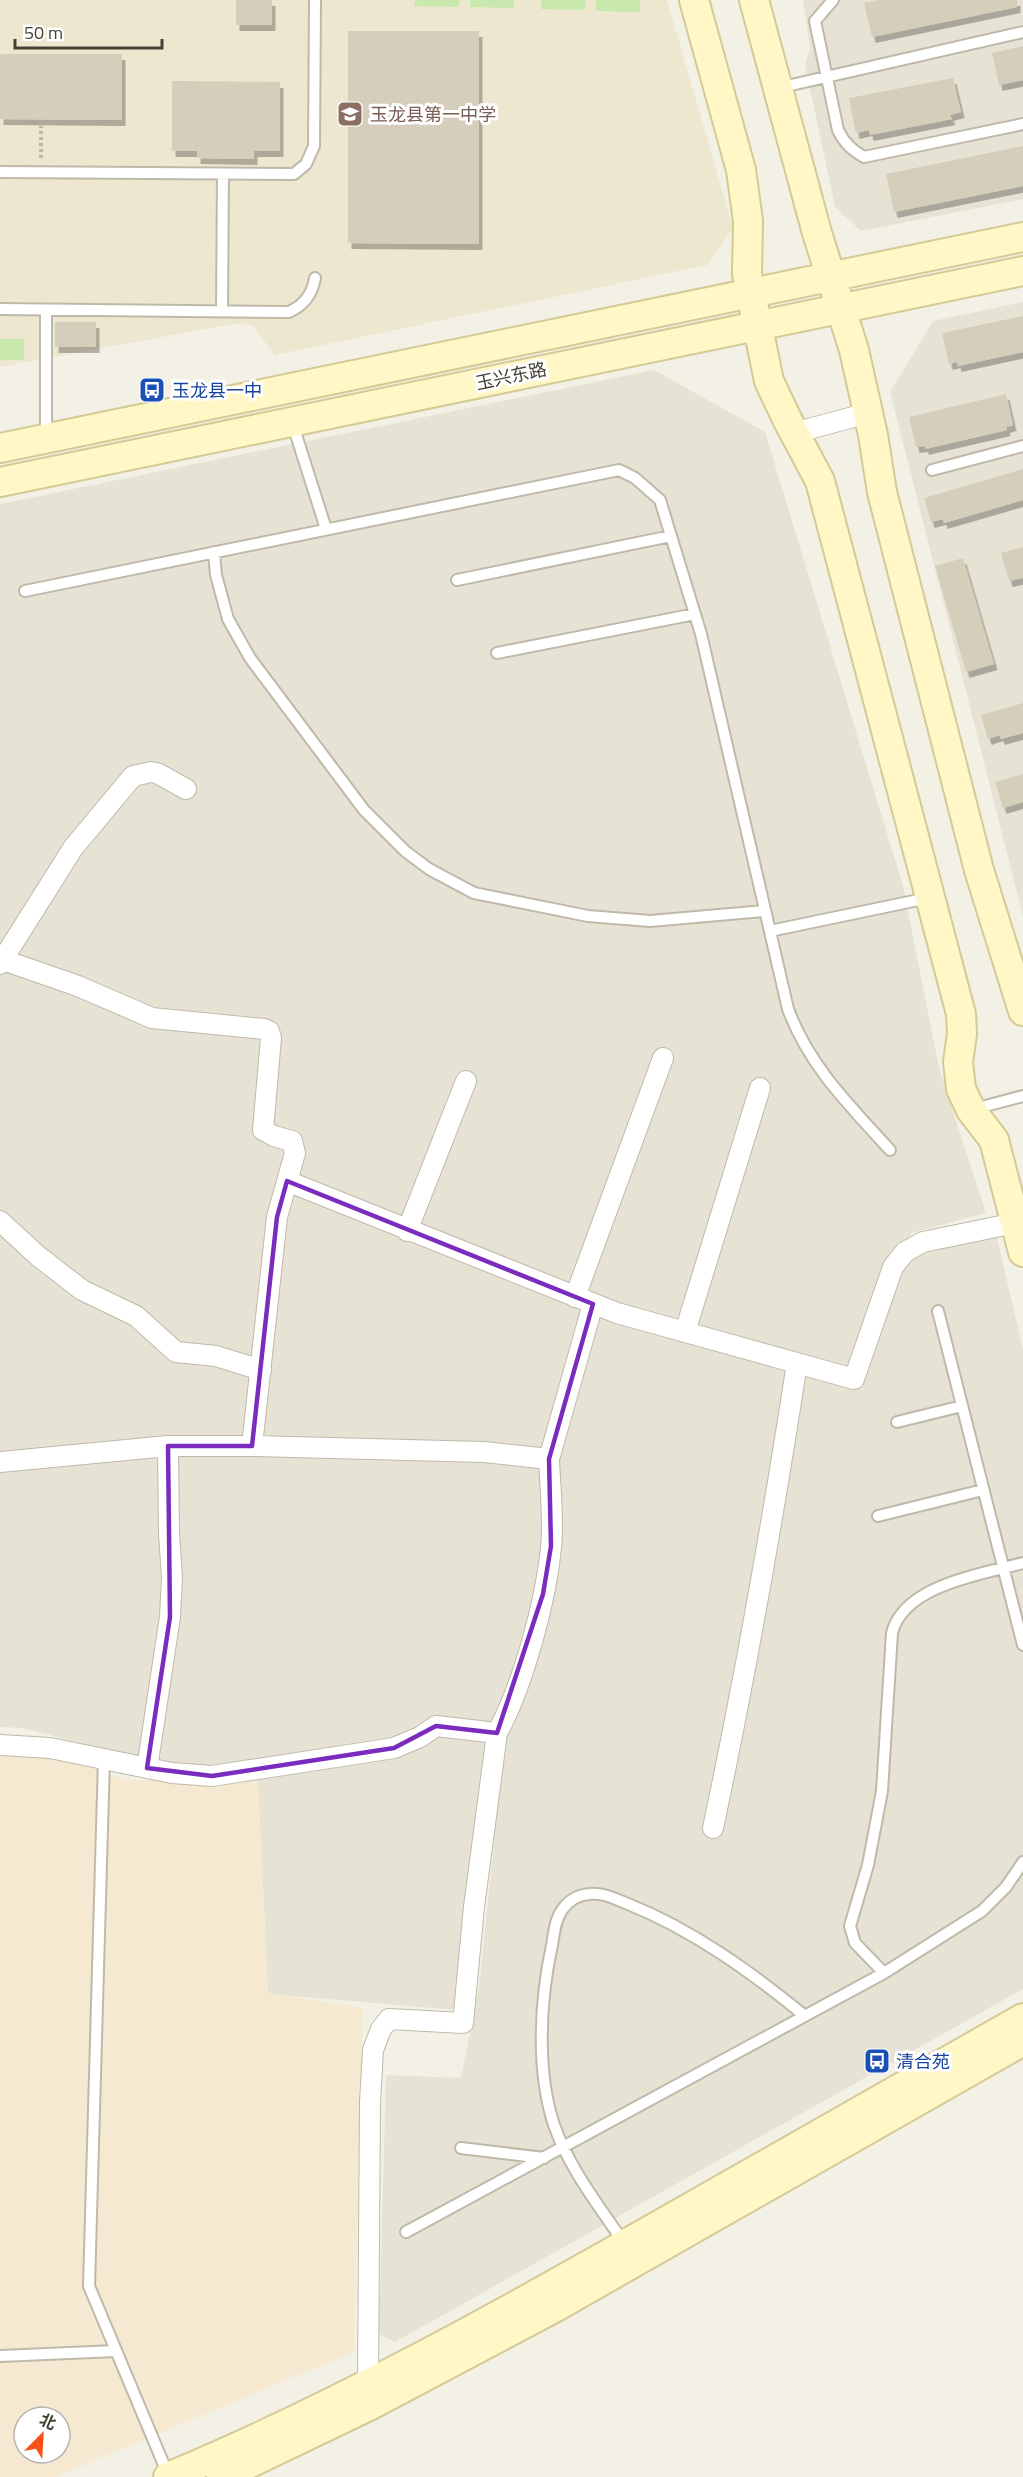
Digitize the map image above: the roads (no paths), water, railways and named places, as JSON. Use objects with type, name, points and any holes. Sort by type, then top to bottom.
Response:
[{"type":"street","points":[[694,0],[741,170],[748,221],[747,274],[770,381],[820,481],[961,1014],[962,1034],[958,1075],[961,1089],[971,1110],[994,1140],[1023,1252]]},
{"type":"street","points":[[754,0],[777,88],[854,350],[882,492],[976,858],[1023,1011]]},
{"type":"street","name":"玉兴东路","points":[[0,448],[1023,237]]},
{"type":"street","name":"玉兴东路","points":[[0,482],[1023,271]]},
{"type":"street","points":[[794,433],[868,413]]},
{"type":"street","points":[[186,789],[157,773],[133,776],[72,848],[1,961],[78,986],[152,1018],[269,1031],[271,1038],[263,1130],[292,1141],[294,1153],[277,1217],[252,1446]]},
{"type":"street","points":[[368,2383],[370,2102],[373,2050],[381,2029],[389,2019],[463,2023],[474,1907],[497,1733],[510,1704],[532,1638],[543,1594],[551,1546],[549,1459],[584,1300],[663,1058]]},
{"type":"street","points":[[407,1231],[466,1081]]},
{"type":"street","points":[[684,1332],[760,1088]]},
{"type":"street","points":[[287,1182],[617,1313],[854,1379],[893,1267],[905,1252],[923,1242],[1016,1223]]},
{"type":"street","points":[[0,1221],[38,1256],[82,1290],[136,1316],[176,1352],[216,1356],[261,1370]]},
{"type":"street","points":[[713,1828],[756,1613],[797,1363]]},
{"type":"street","points":[[0,1462],[168,1446],[484,1452],[549,1459]]},
{"type":"street","points":[[147,1768],[170,1617],[172,1577],[168,1446]]},
{"type":"street","points":[[0,1745],[50,1748],[172,1773],[212,1776],[394,1748],[436,1726],[497,1733]]},
{"type":"street","points":[[168,2477],[212,2459],[368,2383],[544,2290],[1023,2018]]},
{"type":"street","points":[[221,2477],[371,2405],[554,2308],[1023,2042]]},
{"type":"lane","points":[[0,172],[294,174],[306,164],[314,146],[315,0]]},
{"type":"lane","points":[[833,0],[815,21],[838,130],[847,145],[864,157],[1023,124]]},
{"type":"lane","points":[[777,88],[1023,32]]},
{"type":"lane","points":[[222,311],[223,174]]},
{"type":"lane","points":[[0,309],[289,312],[305,302],[314,287],[315,278]]},
{"type":"lane","points":[[46,310],[46,438]]},
{"type":"lane","points":[[292,422],[326,529]]},
{"type":"lane","points":[[932,470],[1023,446]]},
{"type":"lane","points":[[25,591],[619,470],[642,483],[660,500],[695,614],[788,1009],[802,1042],[825,1078],[890,1150]]},
{"type":"lane","points":[[457,580],[671,536]]},
{"type":"lane","points":[[214,552],[221,597],[228,619],[250,658],[364,810],[384,832],[429,869],[474,893],[588,916],[650,921],[765,911]]},
{"type":"lane","points":[[497,653],[695,614]]},
{"type":"lane","points":[[770,931],[930,897]]},
{"type":"lane","points":[[971,1110],[1023,1096]]},
{"type":"lane","points":[[938,1311],[1023,1645]]},
{"type":"lane","points":[[897,1422],[962,1406]]},
{"type":"lane","points":[[878,1516],[983,1490]]},
{"type":"lane","points":[[884,1973],[855,1943],[850,1926],[868,1865],[882,1791],[892,1633],[895,1621],[909,1606],[933,1590],[1023,1563]]},
{"type":"lane","points":[[104,1758],[89,2286],[168,2477]]},
{"type":"lane","points":[[406,2232],[884,1973],[982,1911],[1006,1887],[1023,1862]]},
{"type":"lane","points":[[625,2245],[563,2147],[554,2125],[547,2092],[543,2049],[544,1996],[557,1921],[561,1911],[576,1898],[586,1894],[606,1895],[664,1920],[742,1967],[805,2016]]},
{"type":"lane","points":[[461,2148],[544,2158]]},
{"type":"lane","points":[[0,2356],[116,2351]]},
{"type":"place","name":"玉龙县第一中学","points":[[350,114]]},
{"type":"place","name":"玉龙县一中","points":[[152,390]]},
{"type":"place","name":"清合苑","points":[[877,2061]]}]
